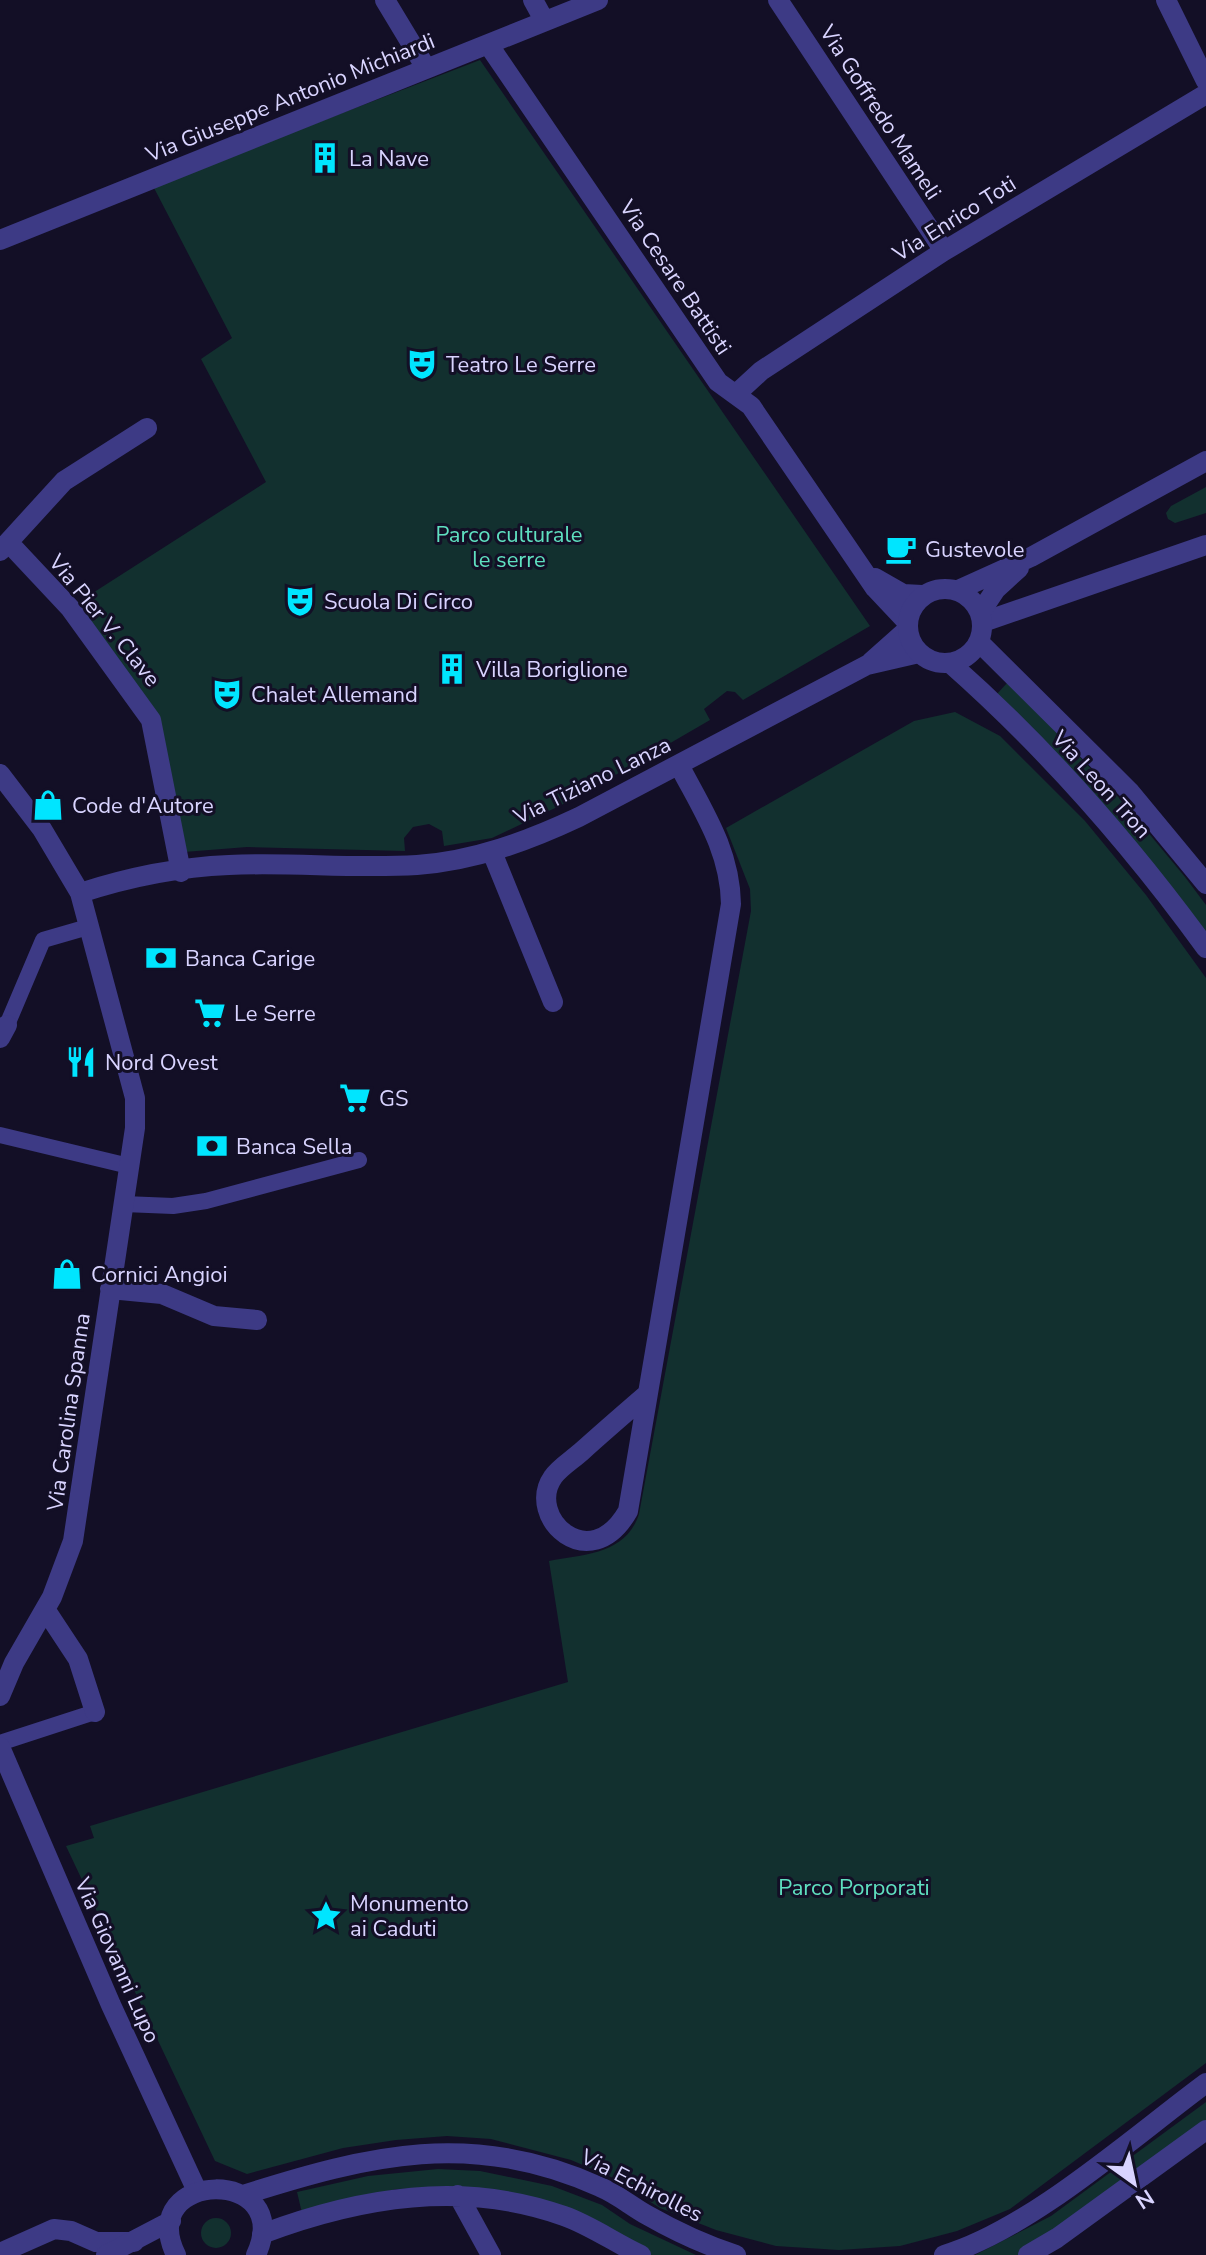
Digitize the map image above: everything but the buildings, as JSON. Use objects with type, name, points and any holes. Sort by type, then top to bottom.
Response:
[{"type":"street","points":[[385,0],[426,68]]},
{"type":"street","points":[[533,0],[544,20]]},
{"type":"street","name":"Via Giuseppe Antonio Michiardi","points":[[0,240],[598,0]]},
{"type":"street","name":"Via Goffredo Mameli","points":[[778,0],[944,251]]},
{"type":"street","points":[[1166,0],[1206,81]]},
{"type":"street","name":"Via Cesare Battisti","points":[[488,44],[718,382],[751,406],[875,588],[907,626]]},
{"type":"street","name":"Via Enrico Toti","points":[[736,394],[761,371],[944,251],[1206,94]]},
{"type":"street","points":[[5,548],[64,481],[147,428]]},
{"type":"street","points":[[958,590],[1031,557],[1206,461]]},
{"type":"street","points":[[981,626],[1206,545]]},
{"type":"street","name":"Via Pier V. Clave","points":[[5,548],[70,608],[151,720],[181,872]]},
{"type":"street","points":[[981,626],[975,603],[958,590],[946,588],[922,595],[912,607],[907,626],[919,653],[929,660],[950,663],[962,659],[981,626],[996,589],[1031,557]]},
{"type":"street","name":"Via Cesare Battisti","points":[[861,568],[903,594],[922,595]]},
{"type":"street","name":"Via Tiziano Lanza","points":[[867,665],[907,626]]},
{"type":"street","name":"Via Leon Tron","points":[[981,626],[1130,792],[1206,884]]},
{"type":"street","name":"Via Tiziano Lanza","points":[[80,893],[125,880],[227,865],[418,865],[492,852],[535,838],[867,665],[919,653]]},
{"type":"street","name":"Via Leon Tron","points":[[950,663],[1097,810],[1206,948]]},
{"type":"street","points":[[646,1395],[552,1478],[548,1499],[551,1515],[569,1538],[581,1543],[604,1538],[619,1526],[628,1511],[731,904],[731,874],[723,852],[679,765]]},
{"type":"street","name":"Via Carolina Spanna","points":[[0,774],[42,829],[80,893],[135,1098],[124,1204],[73,1541],[45,1609],[7,1660],[0,1696]]},
{"type":"street","points":[[492,852],[553,1002]]},
{"type":"street","points":[[4,1032],[43,940],[88,927]]},
{"type":"street","points":[[0,1135],[129,1166]]},
{"type":"street","points":[[124,1204],[173,1206],[206,1201],[359,1160]]},
{"type":"street","name":"Via Carolina Spanna","points":[[110,1289],[162,1294],[214,1316],[257,1320]]},
{"type":"street","points":[[0,1745],[95,1712],[78,1659],[45,1609]]},
{"type":"street","name":"Via Giovanni Lupo","points":[[0,1745],[99,1976],[197,2191]]},
{"type":"street","points":[[944,2255],[966,2249],[1034,2210],[1206,2083]]},
{"type":"street","points":[[1028,2255],[1057,2238],[1206,2130]]},
{"type":"street","name":"Via Echirolles","points":[[243,2195],[331,2168],[405,2153],[474,2154],[554,2168],[604,2188],[680,2233],[736,2255]]},
{"type":"street","points":[[176,2255],[170,2234],[171,2221],[181,2203],[197,2191],[221,2187],[243,2195],[254,2206],[262,2234],[256,2255]]},
{"type":"street","points":[[262,2234],[320,2213],[383,2200],[458,2195],[508,2200],[567,2217],[641,2255]]},
{"type":"street","points":[[458,2195],[491,2255]]},
{"type":"street","points":[[106,2255],[171,2221]]},
{"type":"street","points":[[0,2253],[54,2229],[71,2231],[96,2242],[134,2242]]},
{"type":"green space","name":"Parco culturale le serre","points":[[480,60],[870,626],[743,700],[735,692],[727,691],[704,709],[710,720],[574,799],[492,838],[444,846],[442,831],[429,824],[413,827],[404,838],[405,851],[247,847],[184,852],[152,705],[74,605],[266,482],[201,359],[232,338],[153,186]]},
{"type":"green space","points":[[1206,487],[1206,513],[1175,523],[1168,519],[1166,513],[1171,506]]},
{"type":"green space","points":[[1008,682],[1122,801],[1185,877],[1206,905],[1206,935],[996,695]]},
{"type":"green space","name":"Parco Porporati","points":[[955,712],[1000,736],[1085,821],[1146,895],[1206,978],[1206,2063],[1010,2209],[957,2231],[900,2246],[839,2250],[776,2246],[716,2230],[660,2208],[611,2177],[571,2160],[491,2139],[447,2136],[396,2140],[343,2148],[247,2174],[215,2161],[66,1846],[94,1838],[90,1826],[568,1682],[549,1561],[590,1554],[615,1545],[633,1527],[639,1514],[751,911],[750,889],[726,828],[914,721]]},
{"type":"green space","points":[[1206,2102],[1206,2123],[1018,2255],[975,2255],[1051,2216]]},
{"type":"green space","points":[[438,2169],[480,2171],[552,2186],[602,2205],[630,2224],[696,2255],[651,2255],[624,2241],[467,2188],[396,2189],[302,2213],[297,2192],[368,2176]]},
{"type":"green space","points":[[216,2218],[227,2222],[231,2233],[227,2244],[216,2248],[205,2244],[201,2233],[205,2222]]},
{"type":"place","name":"La Nave","points":[[325,158]]},
{"type":"place","name":"Teatro Le Serre","points":[[422,364]]},
{"type":"place","name":"Gustevole","points":[[901,549]]},
{"type":"place","name":"Scuola Di Circo","points":[[300,601]]},
{"type":"place","name":"Villa Boriglione","points":[[452,669]]},
{"type":"place","name":"Chalet Allemand","points":[[227,694]]},
{"type":"place","name":"Code d'Autore","points":[[48,805]]},
{"type":"place","name":"Banca Carige","points":[[161,958]]},
{"type":"place","name":"Le Serre","points":[[210,1013]]},
{"type":"place","name":"Nord Ovest","points":[[81,1062]]},
{"type":"place","name":"GS","points":[[355,1098]]},
{"type":"place","name":"Banca Sella","points":[[212,1146]]},
{"type":"place","name":"Cornici Angioi","points":[[67,1274]]},
{"type":"place","name":"Monumento ai Caduti","points":[[326,1916]]}]
